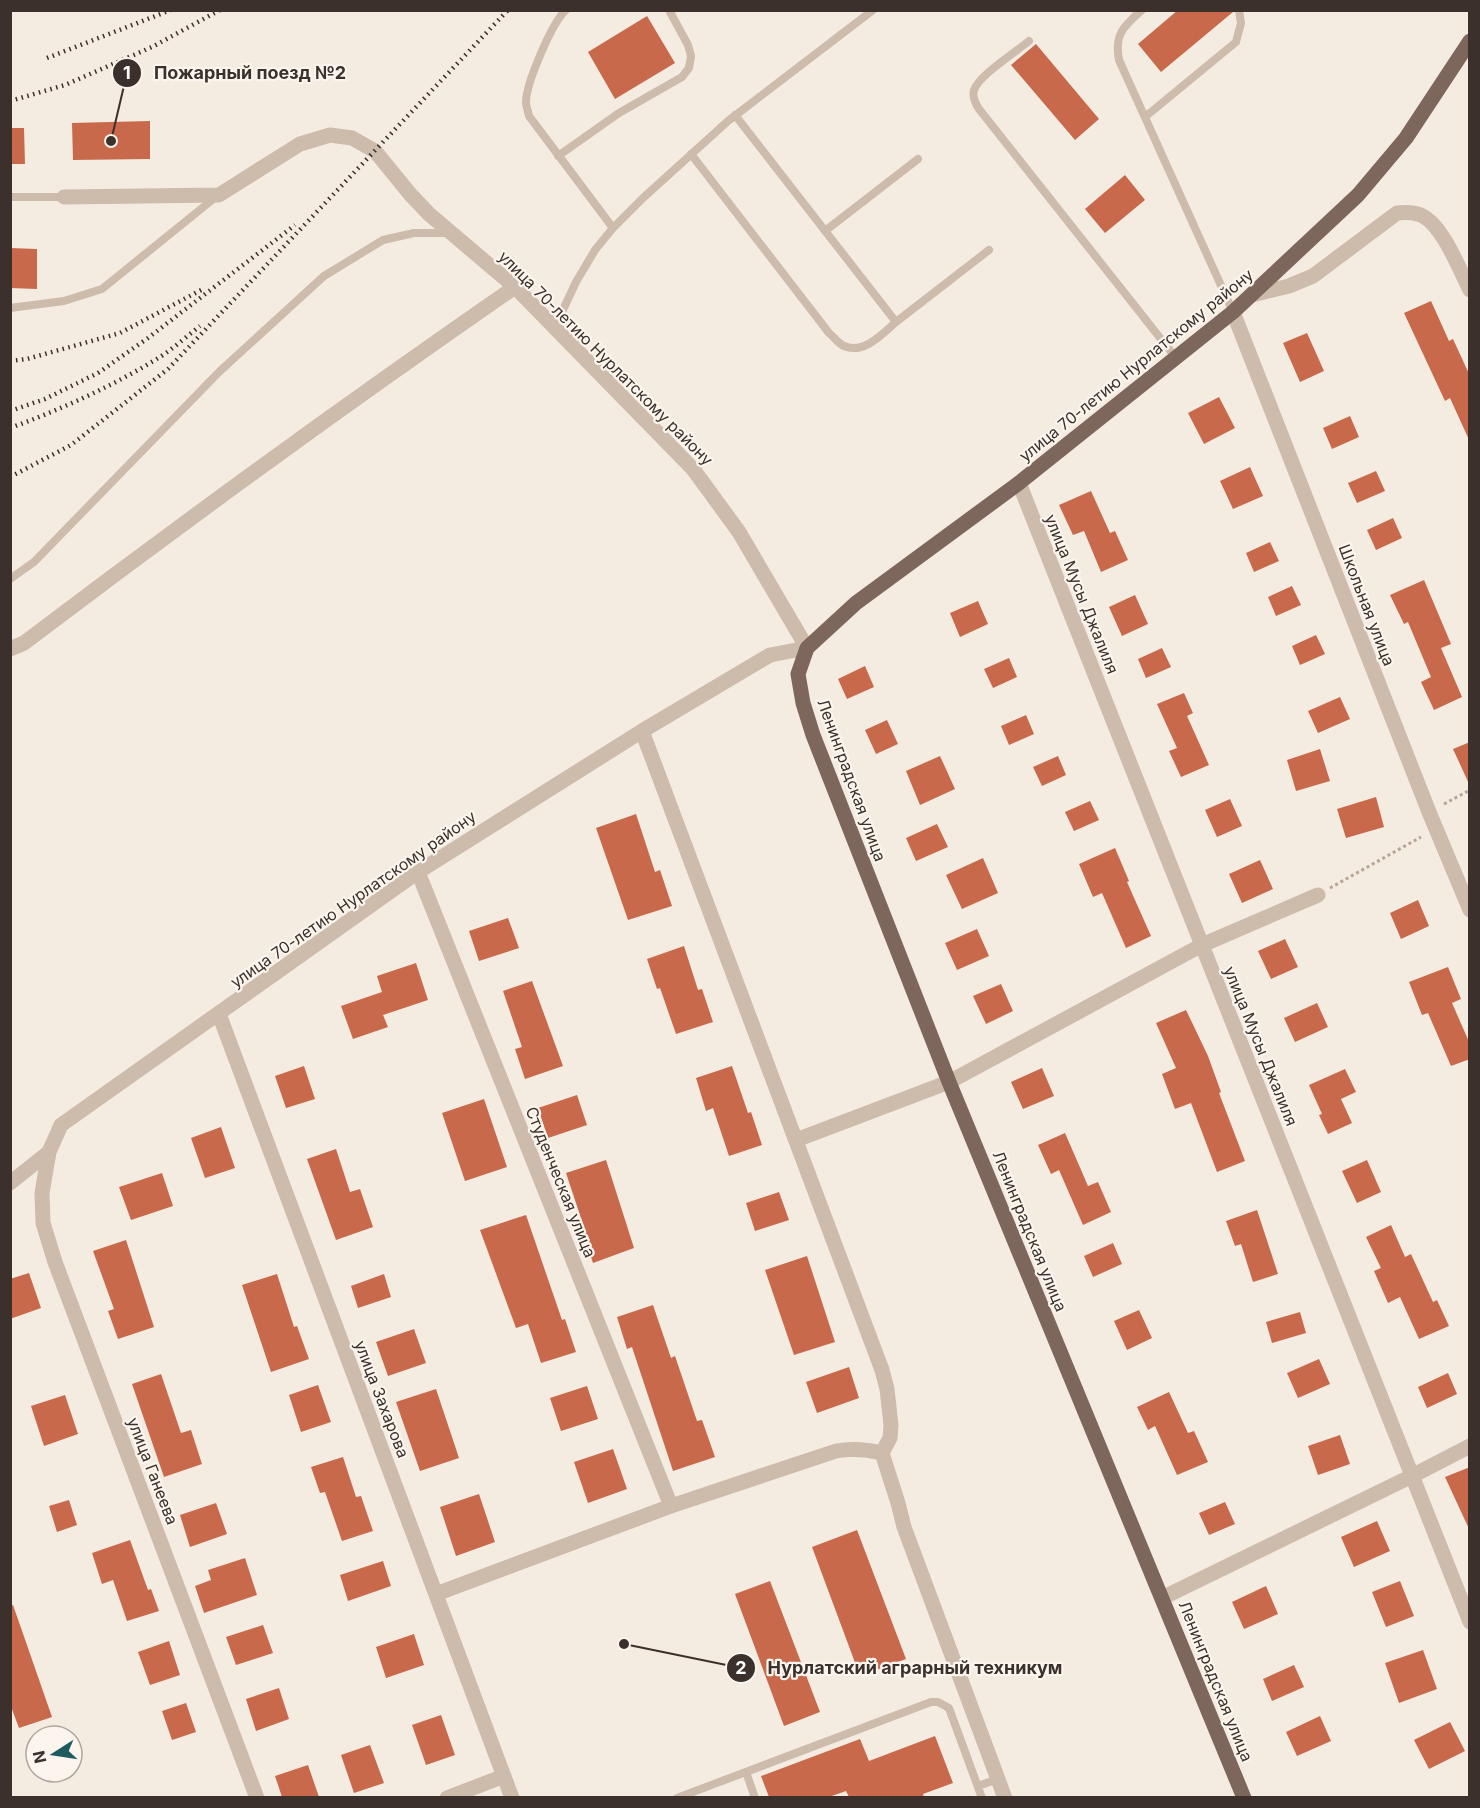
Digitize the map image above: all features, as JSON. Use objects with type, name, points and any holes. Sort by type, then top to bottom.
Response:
[{"type":"main road","name":"улица 70-летию Нурлатскому району","points":[[798,674],[807,648],[856,603],[1019,483],[1252,295],[1365,187],[1406,138],[1470,41]]},
{"type":"main road","name":"Ленинградская улица","points":[[798,674],[803,703],[813,735],[949,1082],[1244,1797]]},
{"type":"street","name":"улица 70-летию Нурлатскому району","points":[[10,1183],[49,1152],[61,1125],[418,872],[642,730],[770,655],[807,648],[739,532],[693,469],[515,287],[410,194],[375,151],[352,138],[330,135],[300,144],[219,195]]},
{"type":"street","points":[[64,197],[219,195]]},
{"type":"street","points":[[1252,295],[1313,276],[1397,213],[1412,212],[1424,216],[1435,226],[1470,290]]},
{"type":"street","points":[[10,649],[24,642],[171,531],[344,406],[515,287]]},
{"type":"street","name":"Школьная улица","points":[[1233,312],[1429,812],[1470,910]]},
{"type":"street","name":"улица Мусы Джалиля","points":[[1019,483],[1470,1622]]},
{"type":"street","points":[[642,730],[882,1370],[888,1389],[891,1425],[890,1438],[882,1454],[904,1527],[1005,1797]]},
{"type":"street","name":"Студенческая улица","points":[[418,872],[671,1506]]},
{"type":"street","points":[[796,1140],[949,1082],[1202,945],[1318,895]]},
{"type":"street","name":"улица Захарова","points":[[219,1014],[512,1797]]},
{"type":"street","name":"улица Ганеева","points":[[49,1152],[42,1193],[44,1223],[56,1262],[257,1797]]},
{"type":"street","points":[[1162,1598],[1470,1446]]},
{"type":"street","points":[[436,1594],[671,1506],[836,1451],[866,1449],[882,1454]]},
{"type":"street","points":[[447,1797],[504,1776]]},
{"type":"lane","points":[[566,10],[552,30],[529,86],[526,102],[529,116],[613,228]]},
{"type":"lane","points":[[558,156],[619,113],[682,77],[689,68],[691,56],[688,45],[669,10]]},
{"type":"lane","points":[[555,327],[576,282],[595,250],[643,198],[735,115],[873,10]]},
{"type":"lane","points":[[1142,10],[1122,30],[1117,48],[1119,60],[1233,312]]},
{"type":"lane","points":[[1144,117],[1236,42],[1242,23],[1239,10]]},
{"type":"lane","points":[[1029,42],[980,81],[974,92],[974,101],[1176,358]]},
{"type":"lane","points":[[735,115],[896,322]]},
{"type":"lane","points":[[691,154],[829,333],[843,346],[853,348],[866,346],[989,250]]},
{"type":"lane","points":[[825,231],[918,159]]},
{"type":"lane","points":[[10,308],[64,301],[102,289],[219,195]]},
{"type":"lane","points":[[10,197],[64,197]]},
{"type":"lane","points":[[10,579],[34,562],[219,372],[324,276],[383,240],[414,233],[453,234]]},
{"type":"lane","points":[[677,1797],[931,1702],[938,1702],[949,1708],[982,1797]]},
{"type":"lane","points":[[746,1772],[755,1797]]},
{"type":"lane","points":[[978,1786],[998,1779]]},
{"type":"path","points":[[1429,812],[1470,790]]},
{"type":"path","points":[[1318,895],[1436,828]]},
{"type":"building","points":[[1178,10],[1233,10],[1233,12],[1161,72],[1138,44]]},
{"type":"building","points":[[647,16],[675,63],[615,99],[588,52]]},
{"type":"building","points":[[1036,44],[1099,119],[1075,140],[1011,65]]},
{"type":"building","points":[[150,121],[150,159],[73,160],[72,123]]},
{"type":"building","points":[[10,128],[24,128],[25,164],[10,164]]},
{"type":"building","points":[[1125,175],[1145,200],[1105,233],[1085,209]]},
{"type":"building","points":[[10,248],[37,249],[37,289],[10,288]]},
{"type":"building","points":[[1431,301],[1449,341],[1453,339],[1470,376],[1470,442],[1450,398],[1445,401],[1404,313]]},
{"type":"building","points":[[1307,333],[1324,371],[1300,382],[1283,343]]},
{"type":"building","points":[[1219,397],[1235,428],[1204,444],[1188,413]]},
{"type":"building","points":[[1350,416],[1359,437],[1332,449],[1323,428]]},
{"type":"building","points":[[1250,467],[1263,496],[1233,509],[1220,481]]},
{"type":"building","points":[[1376,471],[1385,491],[1357,503],[1348,483]]},
{"type":"building","points":[[1091,491],[1110,533],[1115,531],[1128,560],[1101,572],[1084,531],[1073,535],[1059,505]]},
{"type":"building","points":[[1393,518],[1402,538],[1376,550],[1367,530]]},
{"type":"building","points":[[1270,542],[1279,561],[1254,572],[1246,553]]},
{"type":"building","points":[[1424,580],[1451,644],[1441,648],[1462,697],[1434,710],[1421,682],[1431,677],[1408,622],[1404,624],[1390,595]]},
{"type":"building","points":[[1292,586],[1301,605],[1276,616],[1268,597]]},
{"type":"building","points":[[1135,595],[1148,624],[1122,636],[1109,607]]},
{"type":"building","points":[[978,601],[988,624],[960,637],[950,613]]},
{"type":"building","points":[[1316,635],[1325,654],[1300,665],[1292,646]]},
{"type":"building","points":[[1162,648],[1171,667],[1146,678],[1138,659]]},
{"type":"building","points":[[1009,658],[1017,677],[993,688],[984,669]]},
{"type":"building","points":[[865,666],[874,687],[847,699],[838,679]]},
{"type":"building","points":[[1184,693],[1193,713],[1187,716],[1209,765],[1181,777],[1169,751],[1177,748],[1157,704]]},
{"type":"building","points":[[1340,697],[1350,719],[1318,733],[1308,711]]},
{"type":"building","points":[[1026,715],[1034,734],[1009,745],[1001,726]]},
{"type":"building","points":[[887,720],[898,744],[876,754],[865,730]]},
{"type":"building","points":[[1470,742],[1470,786],[1453,749]]},
{"type":"building","points":[[1320,749],[1330,781],[1296,791],[1287,760]]},
{"type":"building","points":[[940,756],[955,789],[920,805],[906,771]]},
{"type":"building","points":[[1058,756],[1066,775],[1042,786],[1033,767]]},
{"type":"building","points":[[1376,797],[1384,827],[1346,838],[1337,809]]},
{"type":"building","points":[[1230,799],[1242,826],[1217,837],[1205,810]]},
{"type":"building","points":[[1090,801],[1099,820],[1074,831],[1065,812]]},
{"type":"building","points":[[636,814],[655,872],[660,870],[672,906],[628,920],[596,828]]},
{"type":"building","points":[[937,824],[948,847],[916,861],[906,838]]},
{"type":"building","points":[[1115,848],[1151,936],[1126,948],[1102,893],[1093,897],[1079,864]]},
{"type":"building","points":[[983,858],[998,893],[962,909],[946,875]]},
{"type":"building","points":[[1260,860],[1273,889],[1242,903],[1229,874]]},
{"type":"building","points":[[1418,900],[1429,926],[1401,939],[1390,913]]},
{"type":"building","points":[[508,918],[519,948],[479,961],[469,931]]},
{"type":"building","points":[[977,929],[989,956],[957,970],[945,943]]},
{"type":"building","points":[[1285,939],[1298,967],[1271,979],[1258,951]]},
{"type":"building","points":[[684,946],[698,990],[702,989],[713,1022],[676,1034],[647,959]]},
{"type":"building","points":[[416,963],[428,1000],[383,1015],[388,1027],[353,1039],[341,1006],[382,992],[377,976]]},
{"type":"building","points":[[1448,967],[1461,999],[1452,1003],[1470,1044],[1470,1059],[1451,1066],[1428,1013],[1422,1015],[1409,982]]},
{"type":"building","points":[[532,981],[563,1066],[525,1079],[515,1049],[522,1047],[503,991]]},
{"type":"building","points":[[1001,984],[1013,1011],[986,1024],[973,996]]},
{"type":"building","points":[[1317,1003],[1328,1027],[1295,1042],[1284,1018]]},
{"type":"building","points":[[1186,1010],[1208,1056],[1221,1092],[1219,1093],[1245,1161],[1217,1172],[1191,1103],[1175,1109],[1162,1074],[1176,1068],[1156,1023]]},
{"type":"building","points":[[304,1066],[315,1099],[286,1108],[275,1076]]},
{"type":"building","points":[[732,1066],[762,1145],[729,1156],[713,1108],[706,1111],[696,1078]]},
{"type":"building","points":[[1042,1068],[1054,1096],[1023,1109],[1011,1082]]},
{"type":"building","points":[[1345,1069],[1356,1092],[1341,1099],[1352,1123],[1328,1134],[1309,1085]]},
{"type":"building","points":[[577,1095],[587,1125],[548,1138],[538,1108]]},
{"type":"building","points":[[484,1099],[507,1167],[465,1181],[442,1113]]},
{"type":"building","points":[[221,1127],[235,1168],[205,1178],[191,1138]]},
{"type":"building","points":[[1065,1133],[1088,1186],[1098,1182],[1111,1212],[1083,1225],[1059,1170],[1051,1174],[1038,1145]]},
{"type":"building","points":[[336,1149],[350,1192],[360,1189],[373,1227],[336,1240],[307,1159]]},
{"type":"building","points":[[606,1160],[634,1248],[593,1263],[566,1173]]},
{"type":"building","points":[[1367,1160],[1381,1192],[1357,1203],[1342,1171]]},
{"type":"building","points":[[162,1173],[173,1206],[131,1220],[119,1187]]},
{"type":"building","points":[[779,1192],[789,1220],[755,1231],[746,1203]]},
{"type":"building","points":[[1257,1210],[1278,1274],[1253,1282],[1241,1244],[1235,1246],[1226,1221]]},
{"type":"building","points":[[526,1215],[562,1320],[565,1319],[576,1352],[541,1363],[528,1324],[516,1328],[480,1230]]},
{"type":"building","points":[[1391,1225],[1405,1257],[1411,1254],[1433,1302],[1437,1300],[1449,1326],[1419,1339],[1400,1297],[1388,1303],[1374,1271],[1381,1268],[1366,1237]]},
{"type":"building","points":[[126,1240],[154,1327],[118,1339],[108,1311],[114,1309],[93,1251]]},
{"type":"building","points":[[1113,1243],[1122,1264],[1093,1277],[1084,1256]]},
{"type":"building","points":[[807,1256],[835,1342],[794,1355],[765,1270]]},
{"type":"building","points":[[29,1273],[41,1308],[10,1319],[10,1279]]},
{"type":"building","points":[[277,1274],[294,1327],[297,1326],[309,1359],[271,1372],[242,1285]]},
{"type":"building","points":[[384,1274],[391,1297],[358,1308],[351,1286]]},
{"type":"building","points":[[653,1305],[671,1358],[675,1356],[697,1421],[702,1420],[715,1457],[673,1471],[632,1347],[627,1349],[617,1317]]},
{"type":"building","points":[[1139,1310],[1152,1338],[1127,1350],[1114,1321]]},
{"type":"building","points":[[1300,1312],[1306,1333],[1272,1343],[1266,1322]]},
{"type":"building","points":[[414,1329],[426,1363],[388,1376],[376,1342]]},
{"type":"building","points":[[1319,1359],[1330,1384],[1298,1398],[1287,1373]]},
{"type":"building","points":[[849,1367],[859,1398],[817,1413],[806,1382]]},
{"type":"building","points":[[1448,1373],[1457,1394],[1427,1408],[1418,1387]]},
{"type":"building","points":[[161,1374],[181,1433],[191,1430],[202,1464],[164,1477],[132,1384]]},
{"type":"building","points":[[318,1385],[331,1422],[301,1432],[289,1395]]},
{"type":"building","points":[[587,1386],[598,1419],[561,1431],[550,1398]]},
{"type":"building","points":[[436,1389],[459,1458],[420,1471],[396,1402]]},
{"type":"building","points":[[1169,1392],[1188,1433],[1194,1431],[1208,1462],[1177,1475],[1155,1426],[1148,1430],[1137,1407]]},
{"type":"building","points":[[65,1395],[78,1434],[44,1446],[31,1406]]},
{"type":"building","points":[[1340,1435],[1350,1464],[1318,1475],[1308,1446]]},
{"type":"building","points":[[613,1449],[627,1489],[588,1503],[574,1462]]},
{"type":"building","points":[[343,1457],[356,1497],[361,1496],[373,1531],[342,1541],[325,1492],[320,1493],[311,1467]]},
{"type":"building","points":[[1470,1467],[1470,1531],[1445,1477]]},
{"type":"building","points":[[479,1494],[495,1542],[456,1556],[440,1507]]},
{"type":"building","points":[[69,1500],[77,1525],[57,1532],[49,1506]]},
{"type":"building","points":[[1225,1502],[1235,1524],[1209,1535],[1199,1513]]},
{"type":"building","points":[[216,1503],[227,1534],[190,1547],[180,1515]]},
{"type":"building","points":[[1377,1521],[1390,1551],[1354,1567],[1341,1537]]},
{"type":"building","points":[[857,1530],[906,1659],[860,1676],[812,1547]]},
{"type":"building","points":[[130,1540],[148,1590],[151,1589],[159,1611],[127,1621],[113,1580],[102,1584],[92,1553]]},
{"type":"building","points":[[245,1558],[257,1595],[204,1613],[195,1586],[211,1580],[208,1570]]},
{"type":"building","points":[[383,1561],[391,1586],[348,1601],[340,1575]]},
{"type":"building","points":[[770,1581],[820,1712],[784,1726],[735,1594]]},
{"type":"building","points":[[1400,1581],[1414,1616],[1386,1627],[1372,1592]]},
{"type":"building","points":[[1266,1586],[1278,1614],[1244,1629],[1232,1602]]},
{"type":"building","points":[[13,1605],[52,1717],[24,1724],[24,1726],[19,1728],[10,1704],[10,1606]]},
{"type":"building","points":[[263,1625],[273,1653],[236,1665],[226,1637]]},
{"type":"building","points":[[414,1634],[424,1665],[386,1678],[376,1647]]},
{"type":"building","points":[[169,1641],[180,1675],[150,1685],[138,1652]]},
{"type":"building","points":[[1423,1650],[1437,1689],[1399,1703],[1385,1663]]},
{"type":"building","points":[[1294,1665],[1304,1687],[1272,1701],[1263,1679]]},
{"type":"building","points":[[279,1688],[289,1719],[256,1731],[246,1699]]},
{"type":"building","points":[[186,1703],[196,1732],[172,1740],[162,1711]]},
{"type":"building","points":[[441,1715],[455,1755],[426,1765],[412,1725]]},
{"type":"building","points":[[1320,1716],[1331,1741],[1297,1756],[1286,1732]]},
{"type":"building","points":[[1450,1722],[1465,1751],[1429,1769],[1414,1740]]},
{"type":"building","points":[[935,1736],[953,1783],[923,1794],[924,1797],[849,1797],[846,1791],[829,1797],[769,1797],[761,1776],[860,1739],[869,1761]]},
{"type":"building","points":[[370,1745],[384,1783],[354,1793],[341,1755]]},
{"type":"building","points":[[308,1765],[319,1797],[282,1797],[275,1776]]},
{"type":"railway","points":[[47,58],[171,10]]},
{"type":"railway","points":[[10,101],[65,85],[152,47],[220,10]]},
{"type":"railway","points":[[10,477],[71,445],[168,369],[508,10]]},
{"type":"railway","points":[[10,411],[45,399],[98,373],[148,338],[295,225]]},
{"type":"railway","points":[[10,361],[27,359],[120,333],[203,289]]},
{"type":"railway","points":[[10,428],[68,405],[124,378],[165,353],[200,326]]},
{"type":"place","name":"Пожарный поезд №2","points":[[111,141]]},
{"type":"place","name":"Нурлатский аграрный техникум","points":[[624,1644]]}]
